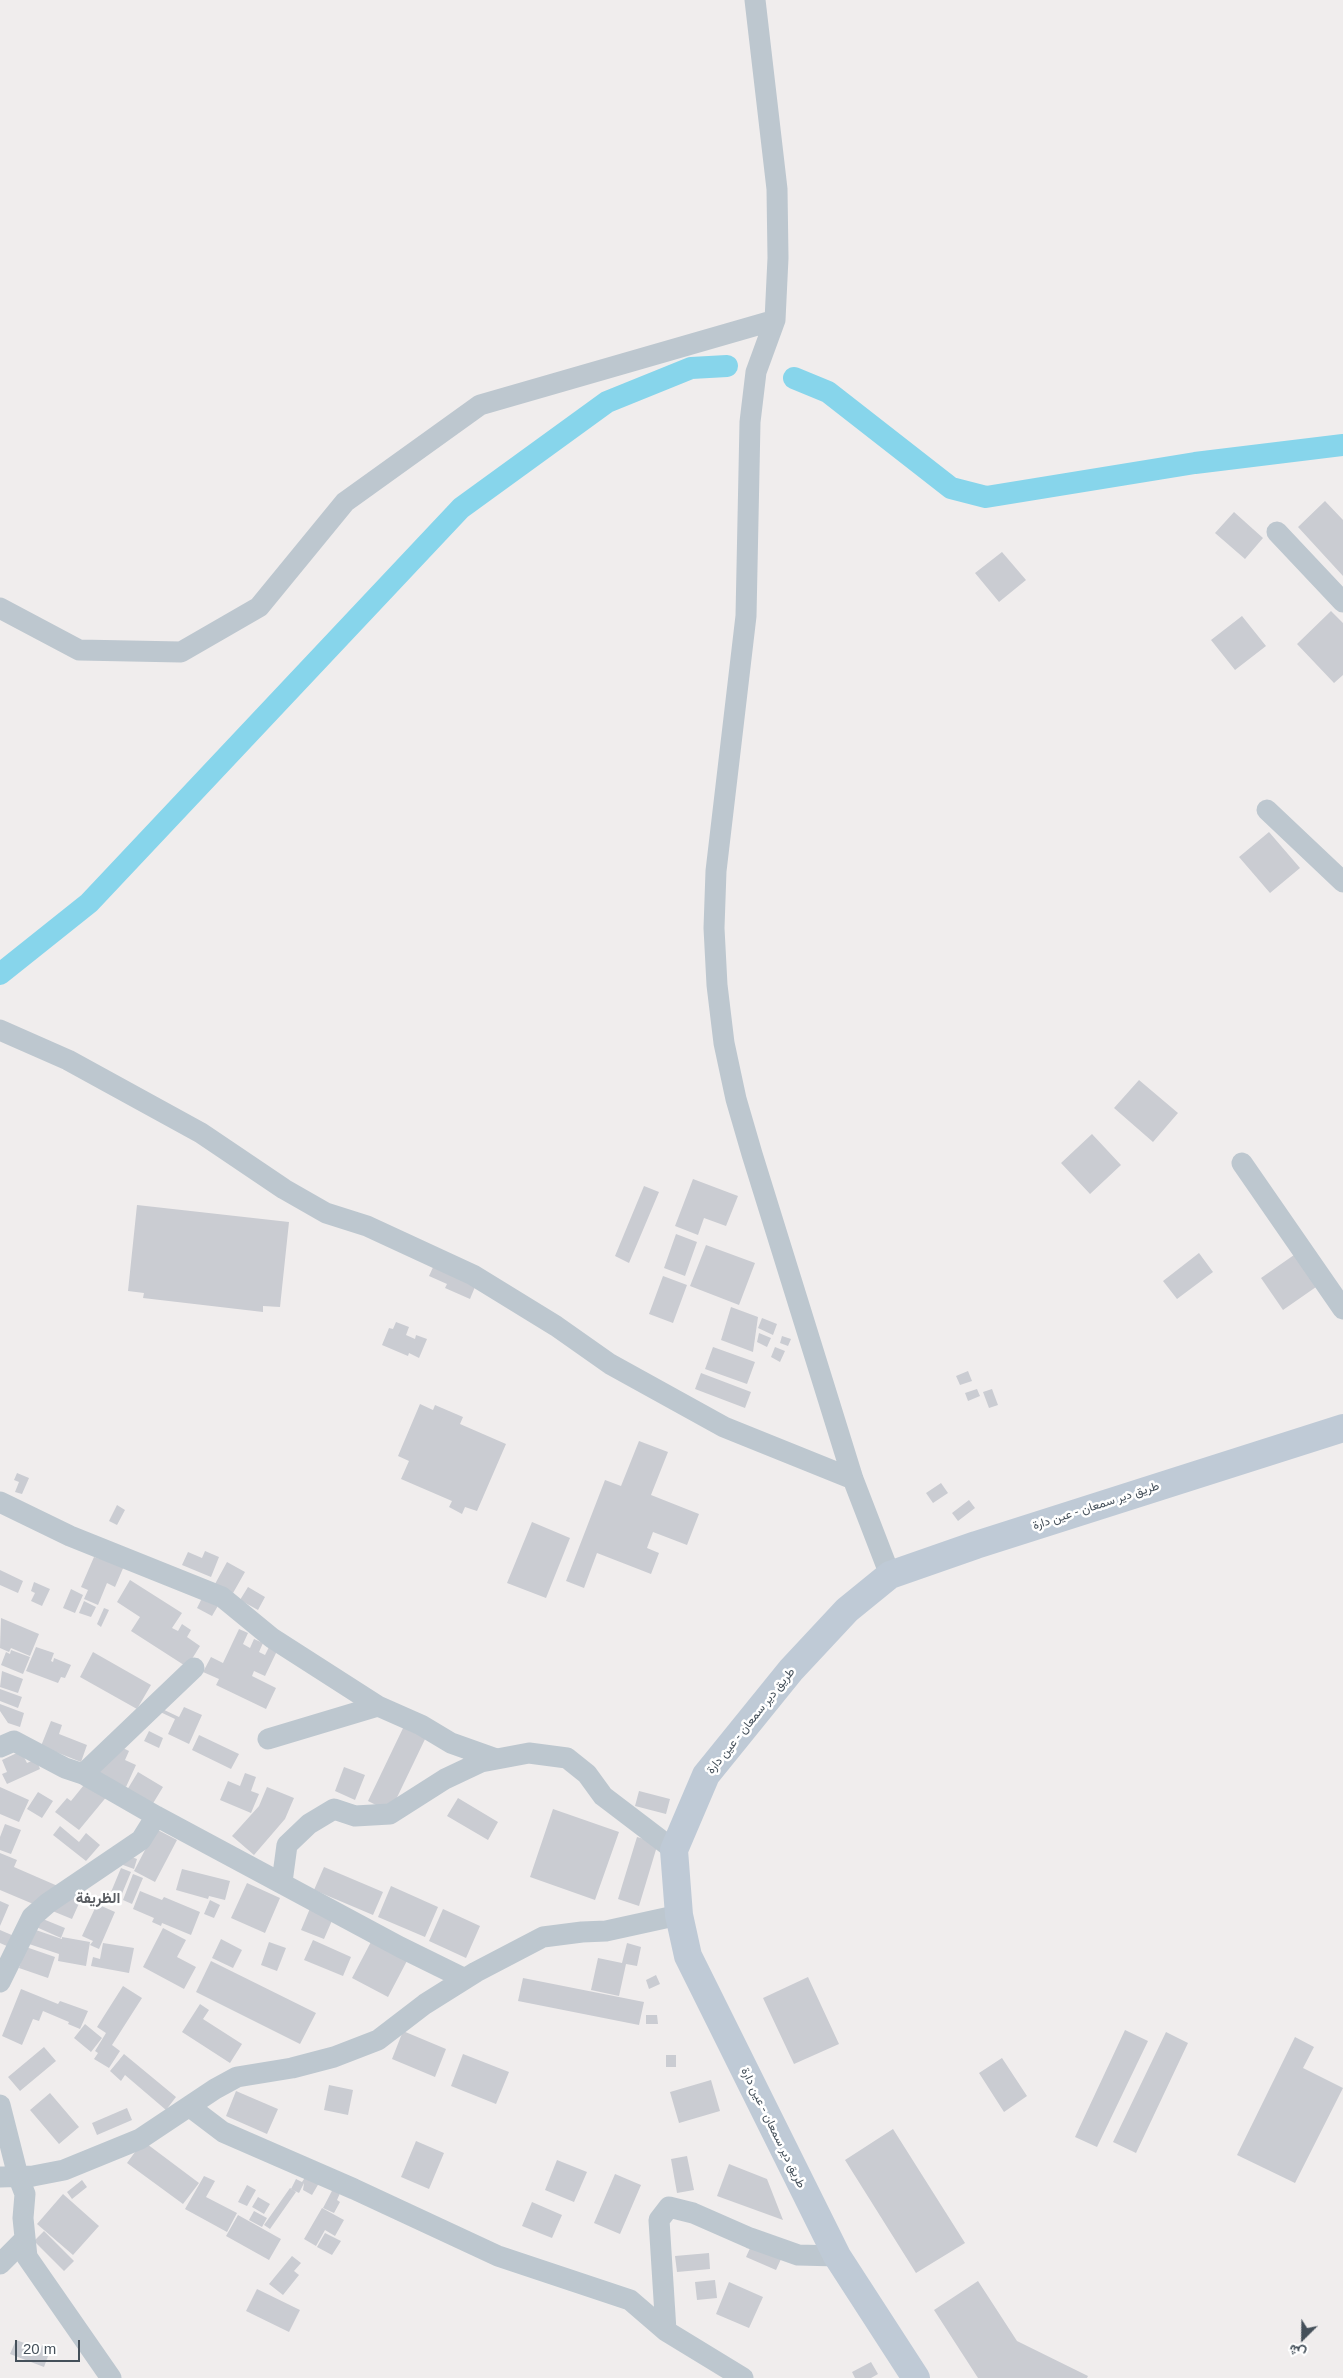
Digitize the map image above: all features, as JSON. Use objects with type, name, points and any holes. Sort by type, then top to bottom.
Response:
[{"type":"main road","name":"طريق دير سمعان - عين دارة","points":[[916,2378],[837,2256],[688,1956],[679,1914],[674,1850],[706,1775],[797,1664],[847,1610],[890,1576],[976,1544],[1343,1428]]},
{"type":"street","points":[[755,0],[777,190],[778,258],[775,320],[756,372],[750,422],[746,616],[716,870],[714,928],[717,986],[724,1043],[736,1099],[853,1479],[890,1576]]},
{"type":"street","points":[[0,608],[79,650],[182,652],[259,607],[345,502],[480,405],[775,320]]},
{"type":"street","points":[[1277,532],[1343,602]]},
{"type":"street","points":[[1267,810],[1343,882]]},
{"type":"street","points":[[0,1030],[68,1060],[201,1133],[284,1189],[326,1213],[366,1226],[473,1275],[556,1326],[610,1364],[724,1427],[853,1479]]},
{"type":"street","points":[[1242,1163],[1343,1309]]},
{"type":"street","points":[[0,1502],[70,1536],[222,1597],[272,1638],[378,1706],[421,1725],[451,1743],[496,1760]]},
{"type":"street","points":[[83,1774],[194,1668]]},
{"type":"street","points":[[268,1739],[378,1706]]},
{"type":"street","points":[[0,1747],[14,1741],[65,1768],[83,1774],[156,1816],[400,1947],[466,1979]]},
{"type":"street","points":[[282,1882],[287,1845],[309,1824],[334,1809],[355,1816],[390,1814],[445,1779],[481,1762],[529,1753],[567,1758],[587,1774],[603,1796],[674,1850]]},
{"type":"street","points":[[0,1982],[32,1917],[48,1903],[141,1840],[156,1816]]},
{"type":"street","points":[[9,2177],[64,2170],[140,2139],[215,2089],[237,2078],[292,2068],[334,2057],[378,2040],[425,2004],[466,1979],[544,1937],[606,1931],[679,1914]]},
{"type":"street","points":[[0,2105],[9,2177],[25,2194],[23,2218],[26,2257],[111,2378]]},
{"type":"street","points":[[190,2107],[223,2132],[354,2188],[498,2256],[630,2300],[666,2331],[743,2378]]},
{"type":"street","points":[[666,2331],[659,2220],[670,2207],[693,2213],[750,2238],[798,2255],[837,2256]]},
{"type":"street","points":[[0,2264],[25,2239]]},
{"type":"building","points":[[1325,501],[1343,520],[1343,576],[1298,527]]},
{"type":"building","points":[[1234,512],[1263,538],[1245,559],[1215,533]]},
{"type":"building","points":[[1002,552],[1026,580],[999,602],[975,573]]},
{"type":"building","points":[[1331,611],[1343,623],[1343,675],[1334,683],[1297,644]]},
{"type":"building","points":[[1242,616],[1266,646],[1235,670],[1211,640]]},
{"type":"building","points":[[1269,832],[1300,868],[1270,893],[1239,857]]},
{"type":"building","points":[[1139,1080],[1178,1113],[1153,1142],[1114,1108]]},
{"type":"building","points":[[1092,1134],[1121,1165],[1090,1194],[1061,1163]]},
{"type":"building","points":[[693,1179],[738,1196],[726,1226],[704,1218],[698,1235],[675,1226]]},
{"type":"building","points":[[644,1186],[659,1192],[629,1263],[615,1256]]},
{"type":"building","points":[[137,1205],[289,1222],[280,1307],[263,1306],[263,1312],[143,1298],[144,1293],[128,1291]]},
{"type":"building","points":[[676,1234],[697,1242],[685,1276],[664,1268]]},
{"type":"building","points":[[706,1245],[755,1263],[739,1305],[690,1286]]},
{"type":"building","points":[[1199,1253],[1213,1272],[1177,1299],[1163,1281]]},
{"type":"building","points":[[1294,1255],[1316,1287],[1283,1310],[1261,1278]]},
{"type":"building","points":[[435,1263],[477,1282],[470,1299],[445,1288],[447,1284],[429,1276]]},
{"type":"building","points":[[663,1276],[687,1285],[673,1323],[649,1314]]},
{"type":"building","points":[[731,1307],[758,1317],[753,1352],[721,1340]]},
{"type":"building","points":[[762,1318],[777,1324],[773,1335],[758,1328]]},
{"type":"building","points":[[396,1322],[409,1327],[406,1335],[415,1339],[416,1335],[427,1339],[419,1358],[409,1353],[408,1356],[382,1345],[389,1328],[393,1329]]},
{"type":"building","points":[[759,1333],[771,1338],[767,1347],[757,1342]]},
{"type":"building","points":[[782,1336],[791,1339],[788,1346],[780,1343]]},
{"type":"building","points":[[713,1347],[755,1362],[747,1384],[705,1369]]},
{"type":"building","points":[[775,1347],[785,1351],[780,1362],[771,1357]]},
{"type":"building","points":[[968,1371],[972,1381],[960,1385],[956,1376]]},
{"type":"building","points":[[701,1373],[751,1392],[745,1408],[695,1389]]},
{"type":"building","points":[[977,1389],[980,1396],[968,1401],[965,1393]]},
{"type":"building","points":[[992,1389],[998,1405],[989,1408],[983,1392]]},
{"type":"building","points":[[420,1404],[433,1410],[435,1405],[463,1417],[460,1424],[506,1444],[477,1511],[465,1507],[462,1514],[449,1507],[452,1501],[401,1479],[409,1461],[398,1456]]},
{"type":"building","points":[[639,1441],[668,1452],[651,1495],[699,1514],[687,1545],[653,1532],[647,1548],[659,1553],[651,1574],[597,1553],[584,1588],[566,1581],[605,1480],[621,1486]]},
{"type":"building","points":[[17,1473],[29,1478],[22,1494],[15,1492],[19,1482],[14,1480]]},
{"type":"building","points":[[941,1483],[948,1493],[933,1503],[926,1493]]},
{"type":"building","points":[[969,1500],[975,1508],[958,1521],[952,1513]]},
{"type":"building","points":[[117,1505],[125,1510],[117,1525],[109,1521]]},
{"type":"building","points":[[532,1522],[570,1538],[546,1598],[507,1583]]},
{"type":"building","points":[[205,1551],[219,1557],[211,1577],[182,1565],[188,1552],[202,1558]]},
{"type":"building","points":[[94,1557],[124,1566],[115,1587],[107,1583],[98,1605],[84,1599],[88,1590],[81,1587]]},
{"type":"building","points":[[227,1562],[245,1572],[233,1593],[215,1584]]},
{"type":"building","points":[[0,1570],[23,1581],[18,1593],[0,1585]]},
{"type":"building","points":[[130,1580],[182,1613],[172,1628],[178,1631],[182,1624],[191,1630],[187,1637],[200,1646],[187,1667],[131,1631],[140,1617],[117,1602]]},
{"type":"building","points":[[34,1582],[50,1589],[42,1606],[31,1601],[35,1593],[31,1591]]},
{"type":"building","points":[[248,1587],[265,1597],[258,1610],[240,1600]]},
{"type":"building","points":[[71,1589],[83,1595],[75,1613],[63,1608]]},
{"type":"building","points":[[203,1596],[219,1604],[212,1616],[197,1608]]},
{"type":"building","points":[[84,1601],[96,1607],[91,1617],[79,1613]]},
{"type":"building","points":[[104,1608],[109,1610],[101,1627],[97,1624]]},
{"type":"building","points":[[1,1618],[39,1634],[30,1656],[11,1648],[9,1652],[0,1648]]},
{"type":"building","points":[[239,1629],[248,1633],[243,1644],[250,1648],[254,1639],[263,1643],[259,1652],[265,1655],[269,1647],[277,1651],[265,1676],[254,1671],[252,1676],[276,1688],[266,1709],[216,1685],[219,1679],[203,1672],[211,1657],[223,1663]]},
{"type":"building","points":[[36,1647],[54,1653],[51,1661],[53,1662],[54,1658],[71,1665],[65,1678],[61,1677],[58,1683],[26,1671]]},
{"type":"building","points":[[11,1650],[30,1657],[23,1674],[1,1665],[6,1652],[10,1654]]},
{"type":"building","points":[[93,1652],[151,1685],[137,1709],[80,1677]]},
{"type":"building","points":[[2,1671],[23,1679],[18,1693],[0,1687]]},
{"type":"building","points":[[0,1689],[22,1697],[18,1708],[0,1701]]},
{"type":"building","points":[[0,1704],[24,1713],[20,1727],[8,1723],[0,1711]]},
{"type":"building","points":[[158,1707],[179,1717],[184,1707],[202,1715],[189,1744],[168,1734],[175,1719],[156,1710]]},
{"type":"building","points":[[51,1721],[62,1725],[59,1734],[87,1745],[81,1762],[41,1746]]},
{"type":"building","points":[[405,1724],[427,1735],[390,1812],[368,1801]]},
{"type":"building","points":[[149,1731],[163,1738],[159,1748],[144,1741]]},
{"type":"building","points":[[199,1735],[239,1754],[231,1769],[192,1750]]},
{"type":"building","points":[[121,1747],[129,1751],[125,1760],[136,1765],[126,1787],[98,1775],[109,1752]]},
{"type":"building","points":[[21,1751],[27,1763],[36,1759],[40,1769],[7,1784],[2,1774],[7,1772],[2,1760]]},
{"type":"building","points":[[344,1767],[365,1775],[355,1800],[335,1791]]},
{"type":"building","points":[[138,1772],[163,1787],[152,1805],[127,1790]]},
{"type":"building","points":[[245,1773],[256,1777],[251,1791],[259,1794],[251,1813],[220,1800],[228,1781],[240,1786]]},
{"type":"building","points":[[88,1780],[108,1795],[79,1830],[55,1812],[67,1798],[71,1801]]},
{"type":"building","points":[[0,1787],[29,1800],[19,1822],[0,1814]]},
{"type":"building","points":[[267,1787],[294,1798],[285,1819],[254,1855],[232,1836],[259,1806]]},
{"type":"building","points":[[639,1791],[670,1799],[666,1814],[635,1806]]},
{"type":"building","points":[[38,1792],[53,1801],[42,1818],[27,1809]]},
{"type":"building","points":[[458,1798],[498,1822],[488,1840],[447,1816]]},
{"type":"building","points":[[553,1809],[619,1832],[595,1900],[530,1877]]},
{"type":"building","points":[[5,1824],[21,1830],[11,1854],[0,1850],[0,1837]]},
{"type":"building","points":[[60,1826],[79,1842],[86,1833],[100,1845],[86,1861],[53,1835]]},
{"type":"building","points":[[156,1829],[177,1840],[155,1882],[134,1871]]},
{"type":"building","points":[[637,1837],[658,1843],[639,1906],[618,1899]]},
{"type":"building","points":[[0,1853],[17,1860],[14,1867],[60,1887],[38,1906],[0,1890]]},
{"type":"building","points":[[126,1855],[137,1859],[134,1869],[123,1865]]},
{"type":"building","points":[[324,1867],[383,1892],[373,1915],[314,1890]]},
{"type":"building","points":[[121,1868],[131,1872],[121,1896],[111,1892]]},
{"type":"building","points":[[182,1869],[230,1881],[225,1900],[209,1896],[208,1899],[176,1890]]},
{"type":"building","points":[[133,1874],[143,1878],[132,1904],[123,1900]]},
{"type":"building","points":[[247,1883],[280,1898],[265,1933],[231,1918]]},
{"type":"building","points":[[391,1886],[438,1907],[425,1937],[378,1917]]},
{"type":"building","points":[[140,1891],[162,1900],[164,1897],[200,1912],[191,1935],[162,1923],[161,1926],[152,1922],[154,1918],[133,1909]]},
{"type":"building","points":[[71,1895],[81,1899],[72,1919],[50,1910]]},
{"type":"building","points":[[210,1900],[220,1905],[214,1918],[204,1914]]},
{"type":"building","points":[[0,1901],[9,1905],[0,1926]]},
{"type":"building","points":[[97,1904],[115,1912],[99,1949],[90,1945],[93,1941],[82,1936]]},
{"type":"building","points":[[311,1906],[334,1916],[324,1939],[301,1930]]},
{"type":"building","points":[[443,1909],[480,1926],[466,1958],[429,1941]]},
{"type":"building","points":[[38,1917],[65,1928],[61,1938],[34,1926]]},
{"type":"building","points":[[163,1928],[186,1940],[177,1957],[196,1967],[184,1989],[143,1967]]},
{"type":"building","points":[[33,1929],[62,1939],[62,1937],[90,1942],[86,1966],[58,1961],[59,1954],[29,1944]]},
{"type":"building","points":[[0,1930],[14,1936],[9,1947],[0,1943]]},
{"type":"building","points":[[373,1938],[409,1957],[388,1997],[352,1978]]},
{"type":"building","points":[[221,1939],[242,1950],[233,1968],[212,1958]]},
{"type":"building","points":[[313,1940],[351,1957],[343,1976],[304,1960]]},
{"type":"building","points":[[269,1942],[286,1948],[277,1971],[261,1965]]},
{"type":"building","points":[[103,1943],[134,1948],[129,1973],[91,1966],[93,1957],[100,1959]]},
{"type":"building","points":[[627,1943],[641,1947],[637,1966],[626,1964],[619,1996],[591,1990],[598,1958],[622,1963]]},
{"type":"building","points":[[26,1947],[55,1957],[48,1978],[19,1968]]},
{"type":"building","points":[[211,1961],[316,2013],[300,2044],[196,1992]]},
{"type":"building","points":[[656,1975],[660,1984],[649,1989],[646,1980]]},
{"type":"building","points":[[808,1977],[839,2044],[794,2064],[763,1998]]},
{"type":"building","points":[[523,1978],[644,2002],[639,2025],[518,2001]]},
{"type":"building","points":[[123,1986],[142,1998],[112,2045],[120,2051],[109,2068],[94,2059],[98,2053],[95,2051],[106,2033],[97,2027]]},
{"type":"building","points":[[21,1989],[58,2004],[60,2001],[88,2011],[80,2029],[43,2011],[39,2021],[33,2019],[22,2045],[2,2036]]},
{"type":"building","points":[[200,2004],[209,2010],[203,2019],[242,2044],[230,2063],[182,2032]]},
{"type":"building","points":[[646,2015],[657,2015],[658,2024],[646,2024]]},
{"type":"building","points":[[85,2024],[102,2038],[91,2052],[74,2038]]},
{"type":"building","points":[[1125,2030],[1148,2041],[1097,2147],[1075,2137]]},
{"type":"building","points":[[403,2031],[446,2049],[435,2077],[392,2059]]},
{"type":"building","points":[[1166,2032],[1188,2043],[1136,2153],[1113,2142]]},
{"type":"building","points":[[1295,2037],[1314,2047],[1303,2068],[1343,2088],[1295,2183],[1237,2155]]},
{"type":"building","points":[[44,2047],[56,2061],[20,2091],[8,2077]]},
{"type":"building","points":[[124,2054],[176,2097],[166,2110],[125,2075],[121,2081],[110,2071]]},
{"type":"building","points":[[463,2054],[509,2072],[496,2104],[451,2086]]},
{"type":"building","points":[[666,2055],[676,2055],[676,2067],[666,2067]]},
{"type":"building","points":[[1002,2058],[1027,2096],[1004,2112],[979,2073]]},
{"type":"building","points":[[711,2080],[720,2111],[679,2123],[670,2092]]},
{"type":"building","points":[[329,2085],[353,2090],[348,2115],[324,2110]]},
{"type":"building","points":[[236,2091],[278,2109],[267,2134],[226,2116]]},
{"type":"building","points":[[50,2093],[79,2127],[59,2144],[30,2110]]},
{"type":"building","points":[[127,2108],[132,2120],[97,2135],[92,2123]]},
{"type":"building","points":[[893,2129],[965,2243],[916,2273],[845,2160]]},
{"type":"building","points":[[143,2141],[199,2183],[183,2204],[127,2163]]},
{"type":"building","points":[[416,2141],[444,2153],[429,2189],[401,2177]]},
{"type":"building","points":[[687,2156],[694,2190],[677,2193],[671,2159]]},
{"type":"building","points":[[557,2160],[587,2172],[574,2202],[545,2190]]},
{"type":"building","points":[[729,2164],[767,2179],[783,2220],[717,2196]]},
{"type":"building","points":[[615,2174],[641,2185],[620,2234],[594,2223]]},
{"type":"building","points":[[204,2176],[215,2181],[206,2197],[237,2213],[227,2232],[185,2209]]},
{"type":"building","points":[[306,2176],[319,2183],[312,2195],[303,2190],[304,2183],[299,2193],[291,2189],[296,2179],[302,2182]]},
{"type":"building","points":[[82,2180],[87,2187],[72,2199],[67,2192]]},
{"type":"building","points":[[247,2185],[256,2190],[247,2206],[238,2202]]},
{"type":"building","points":[[334,2187],[341,2191],[337,2200],[340,2202],[334,2213],[323,2208]]},
{"type":"building","points":[[290,2188],[296,2192],[270,2229],[264,2225]]},
{"type":"building","points":[[63,2194],[99,2226],[73,2255],[37,2224]]},
{"type":"building","points":[[258,2197],[270,2204],[264,2214],[252,2207]]},
{"type":"building","points":[[532,2202],[562,2215],[552,2238],[522,2226]]},
{"type":"building","points":[[322,2208],[344,2220],[335,2236],[325,2230],[316,2246],[304,2239]]},
{"type":"building","points":[[254,2211],[267,2218],[262,2227],[249,2220]]},
{"type":"building","points":[[238,2215],[281,2239],[269,2260],[226,2236]]},
{"type":"building","points":[[44,2231],[74,2261],[64,2271],[34,2241]]},
{"type":"building","points":[[325,2233],[341,2241],[332,2255],[317,2247]]},
{"type":"building","points":[[751,2246],[781,2259],[776,2270],[746,2257]]},
{"type":"building","points":[[709,2253],[710,2269],[677,2272],[675,2256]]},
{"type":"building","points":[[292,2256],[301,2263],[294,2271],[299,2275],[283,2295],[269,2284]]},
{"type":"building","points":[[715,2280],[717,2298],[697,2300],[695,2282]]},
{"type":"building","points":[[978,2281],[1017,2341],[1088,2376],[1087,2378],[978,2378],[934,2310]]},
{"type":"building","points":[[729,2282],[763,2297],[749,2328],[716,2314]]},
{"type":"building","points":[[257,2289],[300,2310],[289,2332],[246,2311]]},
{"type":"building","points":[[16,2340],[41,2349],[42,2345],[51,2348],[44,2367],[10,2354]]},
{"type":"building","points":[[871,2362],[878,2374],[871,2378],[855,2378],[852,2372]]},
{"type":"waterway","points":[[0,974],[89,903],[461,508],[607,402],[691,368],[727,366]]},
{"type":"waterway","points":[[794,378],[828,392],[951,488],[986,497],[1195,463],[1343,445]]},
{"type":"district","name":"الظريفة","points":[[98,1899]]}]
